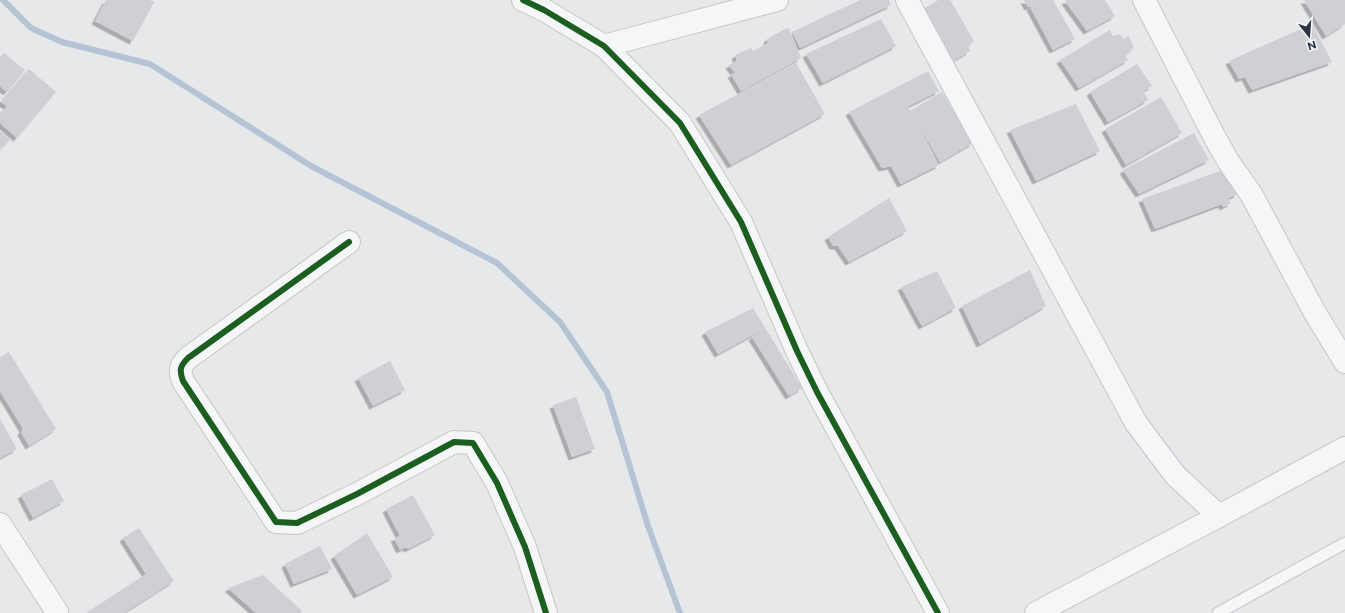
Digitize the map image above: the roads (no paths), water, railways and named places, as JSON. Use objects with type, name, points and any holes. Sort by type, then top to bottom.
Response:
[{"type":"street","points":[[523,0],[544,10],[604,46],[680,123],[741,222],[810,379],[938,613]]},
{"type":"street","points":[[604,46],[777,0]]},
{"type":"street","points":[[907,0],[1136,423],[1175,475],[1219,516]]},
{"type":"street","points":[[1144,0],[1214,136],[1228,161],[1251,194],[1314,311],[1345,362]]},
{"type":"street","points":[[349,242],[188,358],[181,365],[180,372],[183,381],[276,522],[297,523],[357,494],[454,442],[473,443],[496,483],[525,547],[546,613]]},
{"type":"street","points":[[1036,613],[1345,448]]},
{"type":"street","points":[[0,524],[58,612]]},
{"type":"lane","points":[[1218,613],[1345,543]]},
{"type":"waterway","points":[[3,0],[31,28],[62,42],[150,64],[311,166],[497,263],[560,322],[607,392],[648,526],[680,613]]}]
